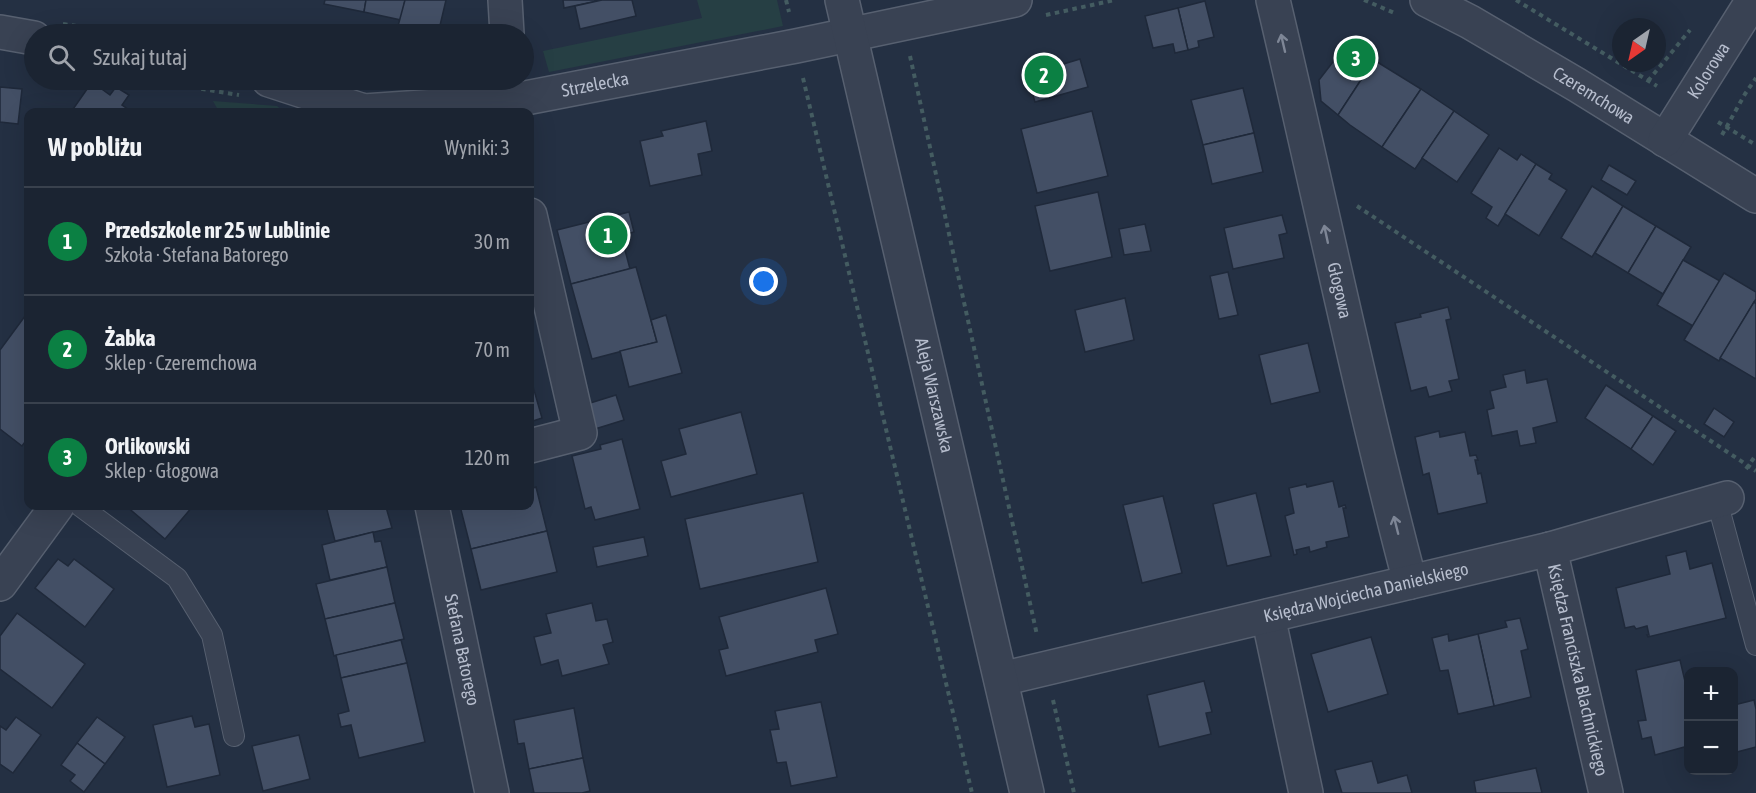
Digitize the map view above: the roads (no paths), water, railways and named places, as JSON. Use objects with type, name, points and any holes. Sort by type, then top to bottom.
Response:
[{"type":"street","points":[[505,0],[506,24]]},
{"type":"street","name":"Aleja Warszawska","points":[[842,0],[1027,793]]},
{"type":"street","points":[[850,33],[1015,0]]},
{"type":"street","name":"Głogowa","points":[[1273,0],[1334,272],[1410,582]]},
{"type":"street","name":"Czeremchowa","points":[[1427,0],[1470,22],[1756,196]]},
{"type":"street","name":"Kolorowa","points":[[1665,140],[1753,0]]},
{"type":"street","points":[[0,32],[24,36]]},
{"type":"street","name":"Strzelecka","points":[[405,108],[509,98],[796,46],[850,33]]},
{"type":"street","name":"Strzelecka","points":[[268,90],[346,108]]},
{"type":"street","points":[[534,232],[580,433],[534,445]]},
{"type":"street","name":"Księdza Wojciecha Danielskiego","points":[[1001,679],[1550,549],[1722,499]]},
{"type":"street","points":[[0,584],[54,510]]},
{"type":"street","name":"Stefana Batorego","points":[[433,510],[492,793]]},
{"type":"street","name":"Księdza Franciszka Blachnickiego","points":[[1550,549],[1606,793]]},
{"type":"street","points":[[1268,616],[1306,793]]},
{"type":"lane","points":[[1722,499],[1756,645]]},
{"type":"lane","points":[[85,510],[177,578],[212,635],[234,736]]},
{"type":"place","name":"Orlikowski","points":[[1356,58]]},
{"type":"place","name":"Żabka","points":[[1044,75]]},
{"type":"place","name":"Przedszkole nr 25 w Lublinie","points":[[608,235]]}]
